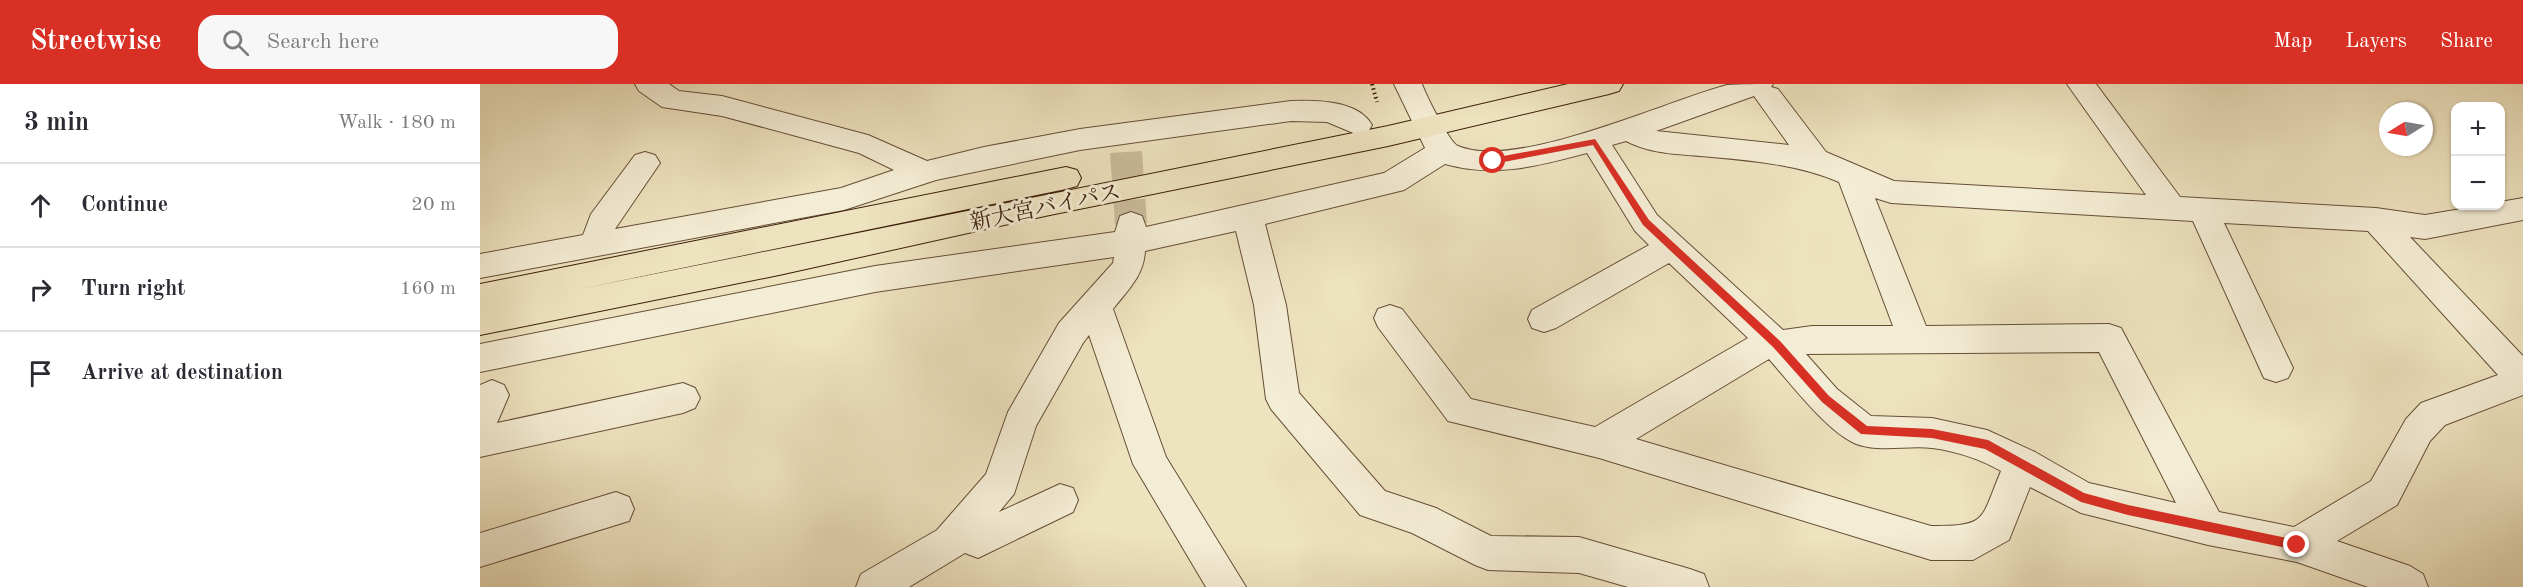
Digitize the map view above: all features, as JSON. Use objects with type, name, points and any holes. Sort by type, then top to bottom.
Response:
[{"type":"highway","name":"新大宮バイパス","points":[[480,297],[1059,179],[1358,125],[1431,129],[1523,84]]},
{"type":"highway","name":"新大宮バイパス","points":[[480,322],[779,263],[1045,205],[1431,129],[1609,84]]},
{"type":"street","points":[[649,84],[672,100],[722,106],[868,145],[923,172]]},
{"type":"street","points":[[1408,84],[1431,129],[1466,161],[1485,162],[1595,142],[1763,90],[1816,160]]},
{"type":"street","points":[[2081,84],[2188,211],[2276,368]]},
{"type":"street","points":[[843,199],[923,172],[1060,142],[1122,143],[1317,111],[1332,113],[1358,125]]},
{"type":"street","points":[[480,358],[875,279],[1131,233],[1248,216],[1393,182],[1431,129]]},
{"type":"street","points":[[1629,130],[1651,141],[1755,150],[1816,160],[1891,192],[2188,211],[2376,220],[2425,227],[2515,216]]},
{"type":"street","points":[[1595,142],[1646,223],[1776,344],[1825,399],[1864,431],[1932,433],[1988,445],[2081,497],[2208,528],[2297,545],[2347,575],[2397,579],[2409,587]]},
{"type":"street","points":[[596,244],[602,222],[645,163]]},
{"type":"street","points":[[480,266],[1013,168],[1035,168],[1049,172],[1059,179]]},
{"type":"street","points":[[1852,176],[1915,339]]},
{"type":"street","points":[[1248,216],[1269,305],[1282,399],[1372,503],[1423,520],[1488,553],[1579,555],[1690,587]]},
{"type":"street","points":[[2297,545],[2384,493],[2418,430],[2433,414],[2523,379],[2376,220]]},
{"type":"street","points":[[956,548],[950,542],[1002,483],[1020,423],[1071,333],[1096,308],[1129,266],[1131,233]]},
{"type":"street","points":[[1544,319],[1672,247]]},
{"type":"street","points":[[1096,308],[1150,464],[1227,587]]},
{"type":"street","points":[[1390,318],[1461,411],[1599,443],[1931,543],[1973,543],[1996,528],[2022,463]]},
{"type":"street","points":[[1599,443],[1753,350],[1776,344],[1812,339],[2109,338],[2208,528]]},
{"type":"street","points":[[480,442],[683,398]]},
{"type":"street","points":[[879,586],[1060,500]]},
{"type":"street","points":[[480,550],[616,509]]},
{"type":"tunnel","points":[[1126,152],[1131,224]]},
{"type":"route","points":[[1493,161],[1595,142],[1646,223],[1776,344],[1825,399],[1864,431],[1932,433],[1988,445],[2081,497],[2208,528],[2297,545]]}]
